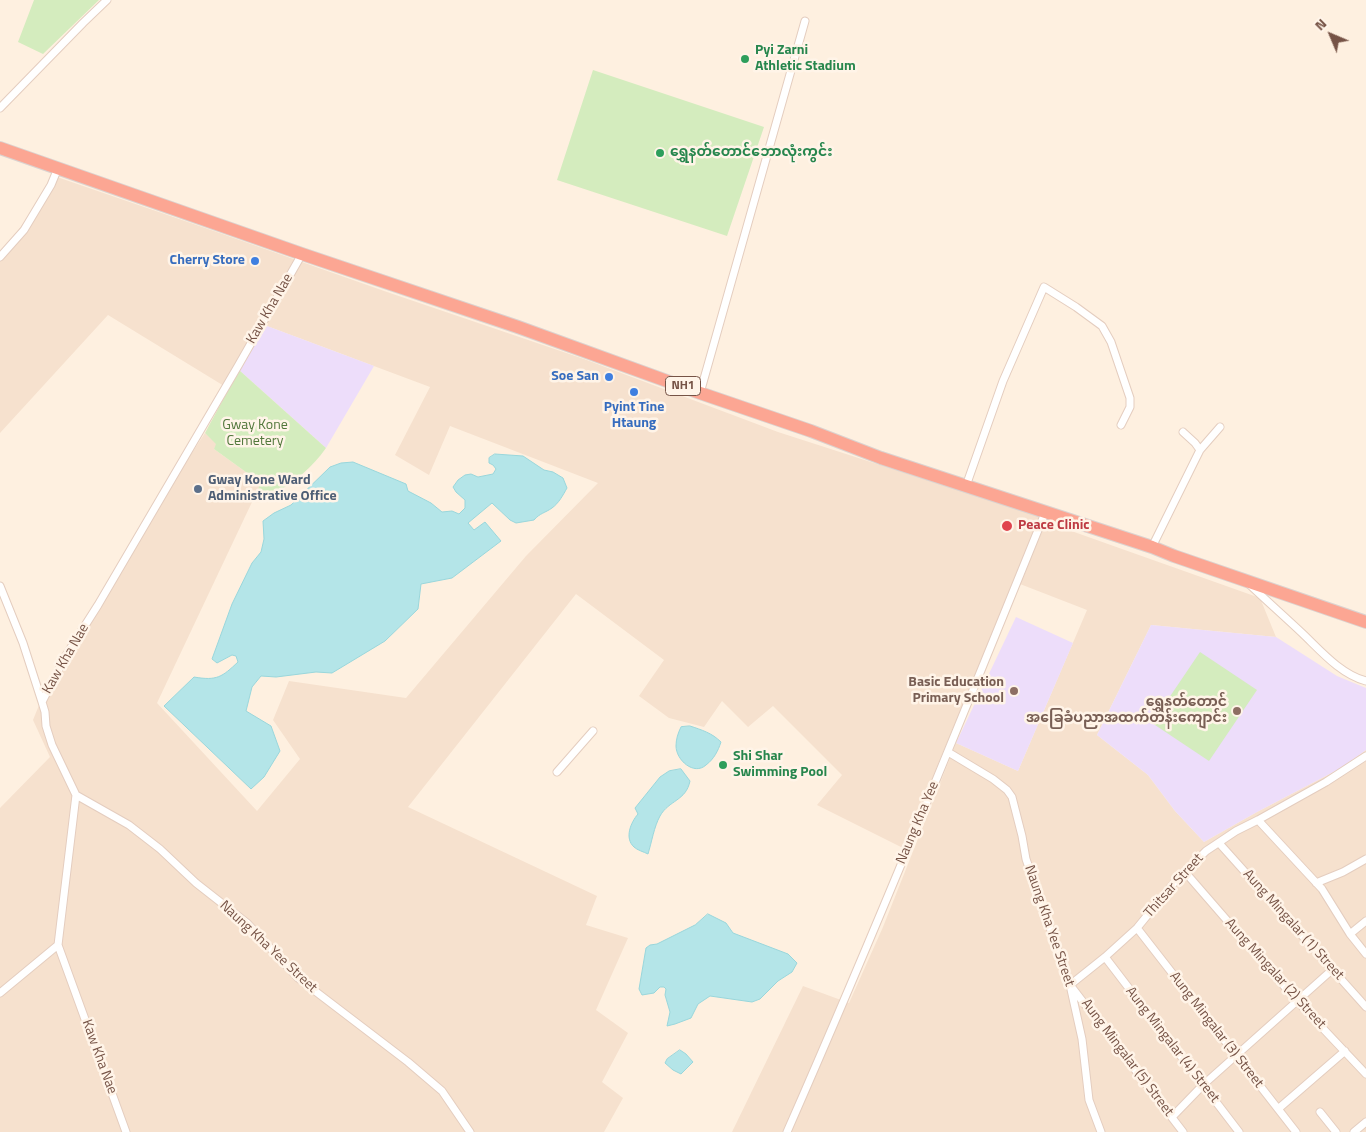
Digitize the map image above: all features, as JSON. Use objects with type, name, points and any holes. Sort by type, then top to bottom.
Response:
[{"type":"highway","name":"NH1","points":[[0,148],[302,254],[518,327],[882,458],[1152,547],[1366,622]]},
{"type":"street","points":[[0,108],[3,98],[107,0]]},
{"type":"street","points":[[700,393],[805,21]]},
{"type":"street","points":[[0,258],[24,230],[51,185],[58,168]]},
{"type":"street","name":"Kaw Kha Nae","points":[[126,1132],[58,945],[76,795],[52,745],[46,726],[46,712],[42,702],[65,658],[98,605],[302,254]]},
{"type":"street","points":[[966,486],[1003,382],[1044,287],[1102,326],[1111,342],[1130,398],[1130,407],[1121,425]]},
{"type":"street","points":[[1152,547],[1200,450],[1220,426]]},
{"type":"street","points":[[1183,432],[1200,450]]},
{"type":"street","name":"Naung Kha Yee","points":[[787,1132],[948,752],[1045,513]]},
{"type":"street","points":[[1244,580],[1328,659],[1359,679],[1366,681]]},
{"type":"street","points":[[0,586],[23,644],[42,702]]},
{"type":"street","points":[[558,772],[593,731]]},
{"type":"street","name":"Naung Kha Yee Street","points":[[948,752],[993,779],[1007,790],[1012,797],[1026,859],[1070,985],[1082,1039],[1089,1100],[1101,1132]]},
{"type":"street","name":"Thitsar Street","points":[[1070,985],[1137,928],[1173,884],[1206,851],[1236,831],[1326,782],[1366,756]]},
{"type":"street","name":"Naung Kha Yee Street","points":[[76,795],[130,825],[160,849],[196,883],[247,923],[298,978],[408,1062],[442,1091],[470,1132]]},
{"type":"street","points":[[1258,820],[1322,889],[1350,934],[1366,954]]},
{"type":"street","name":"Aung Mingalar (1) Street","points":[[1219,843],[1366,1007]]},
{"type":"street","points":[[1316,883],[1343,872],[1366,859]]},
{"type":"street","name":"Aung Mingalar (2) Street","points":[[1185,872],[1297,1001],[1366,1074]]},
{"type":"street","points":[[1350,934],[1366,921]]},
{"type":"street","name":"Aung Mingalar (3) Street","points":[[1137,928],[1296,1132]]},
{"type":"street","points":[[0,993],[58,945]]},
{"type":"street","name":"Aung Mingalar (4) Street","points":[[1105,957],[1239,1132]]},
{"type":"street","points":[[1172,1117],[1203,1085],[1333,969]]},
{"type":"street","name":"Aung Mingalar (5) Street","points":[[1070,985],[1183,1132]]},
{"type":"street","points":[[1278,1109],[1345,1051]]},
{"type":"street","points":[[1320,1112],[1336,1132]]},
{"type":"street","points":[[1354,1132],[1366,1122]]},
{"type":"shaded area","points":[[57,177],[584,359],[778,432],[1041,517],[903,848],[817,805],[842,775],[773,706],[748,727],[722,701],[704,727],[669,718],[639,696],[664,660],[576,594],[408,807],[597,896],[586,925],[628,938],[596,1010],[628,1033],[602,1082],[623,1098],[604,1132],[0,1132],[0,808],[50,757],[33,720],[48,683],[111,576],[205,433],[217,444],[214,449],[261,483],[157,703],[257,811],[300,759],[273,720],[289,681],[406,698],[526,556],[598,483],[450,426],[429,475],[395,455],[430,387],[267,326],[229,389],[108,315],[0,433],[0,255]]},
{"type":"shaded area","points":[[267,326],[374,366],[326,448],[239,370]]},
{"type":"shaded area","points":[[1046,522],[1260,598],[1276,637],[1151,625],[1097,735],[1148,775],[1175,811],[1204,842],[1341,768],[1366,750],[1366,1132],[732,1132],[803,986],[849,1003],[883,927],[956,743],[1018,771],[1087,610],[1020,584]]},
{"type":"shaded area","points":[[1016,617],[1073,643],[1018,771],[956,743]]},
{"type":"shaded area","name":"ရွှေနတ်တောင် အခြေခံပညာအထက်တန်းကျောင်း","points":[[1151,625],[1276,637],[1337,676],[1366,688],[1366,750],[1341,768],[1204,842],[1175,811],[1148,775],[1097,735]]},
{"type":"green space","points":[[34,0],[99,0],[43,54],[18,42]]},
{"type":"green space","name":"ရွှေနတ်တောင်ဘောလုံးကွင်း","points":[[593,70],[764,127],[727,236],[557,180]]},
{"type":"green space","name":"Gway Kone Cemetery","points":[[239,370],[326,448],[303,474],[274,494],[257,491],[261,483],[214,449],[216,444],[205,433]]},
{"type":"green space","points":[[1200,652],[1257,690],[1209,761],[1152,723]]},
{"type":"water","points":[[495,454],[523,456],[544,470],[553,472],[563,478],[567,488],[561,499],[534,520],[516,523],[510,520],[492,503],[468,523],[474,530],[485,522],[501,541],[452,578],[421,584],[418,609],[385,641],[332,673],[316,672],[276,677],[261,676],[252,687],[246,711],[271,726],[280,751],[264,777],[251,789],[164,706],[194,677],[219,677],[238,662],[236,656],[232,655],[217,663],[212,659],[232,604],[252,563],[261,552],[264,539],[263,521],[291,505],[330,467],[341,463],[353,462],[406,484],[408,491],[431,503],[442,512],[452,511],[459,514],[465,508],[465,500],[453,487],[465,475],[471,474],[478,477],[493,474],[496,469],[489,463],[489,458]]},
{"type":"water","points":[[690,726],[703,730],[721,742],[709,763],[696,769],[691,768],[682,761],[676,746],[681,727]]},
{"type":"water","points":[[681,769],[690,781],[688,788],[660,816],[648,854],[637,849],[629,839],[631,826],[638,814],[635,808],[660,777],[669,771]]},
{"type":"water","points":[[708,914],[726,923],[733,933],[788,954],[797,963],[792,972],[778,981],[760,999],[752,1002],[710,996],[698,1004],[691,1018],[667,1026],[670,1012],[665,995],[666,989],[660,987],[654,993],[642,995],[639,989],[646,948],[695,925]]},
{"type":"water","points":[[680,1050],[693,1062],[681,1074],[665,1063],[667,1059]]},
{"type":"place","name":"Pyi Zarni Athletic Stadium","points":[[745,59]]},
{"type":"place","name":"ရွှေနတ်တောင်ဘောလုံးကွင်း","points":[[660,153]]},
{"type":"place","name":"Cherry Store","points":[[255,261]]},
{"type":"place","name":"Soe San","points":[[609,377]]},
{"type":"place","name":"Pyint Tine Htaung","points":[[634,392]]},
{"type":"place","name":"Gway Kone Ward Administrative Office","points":[[198,489]]},
{"type":"place","name":"Peace Clinic","points":[[1007,526]]},
{"type":"place","name":"Basic Education Primary School","points":[[1014,691]]},
{"type":"place","name":"ရွှေနတ်တောင် အခြေခံပညာအထက်တန်းကျောင်း","points":[[1237,711]]},
{"type":"place","name":"Shi Shar Swimming Pool","points":[[723,765]]}]
